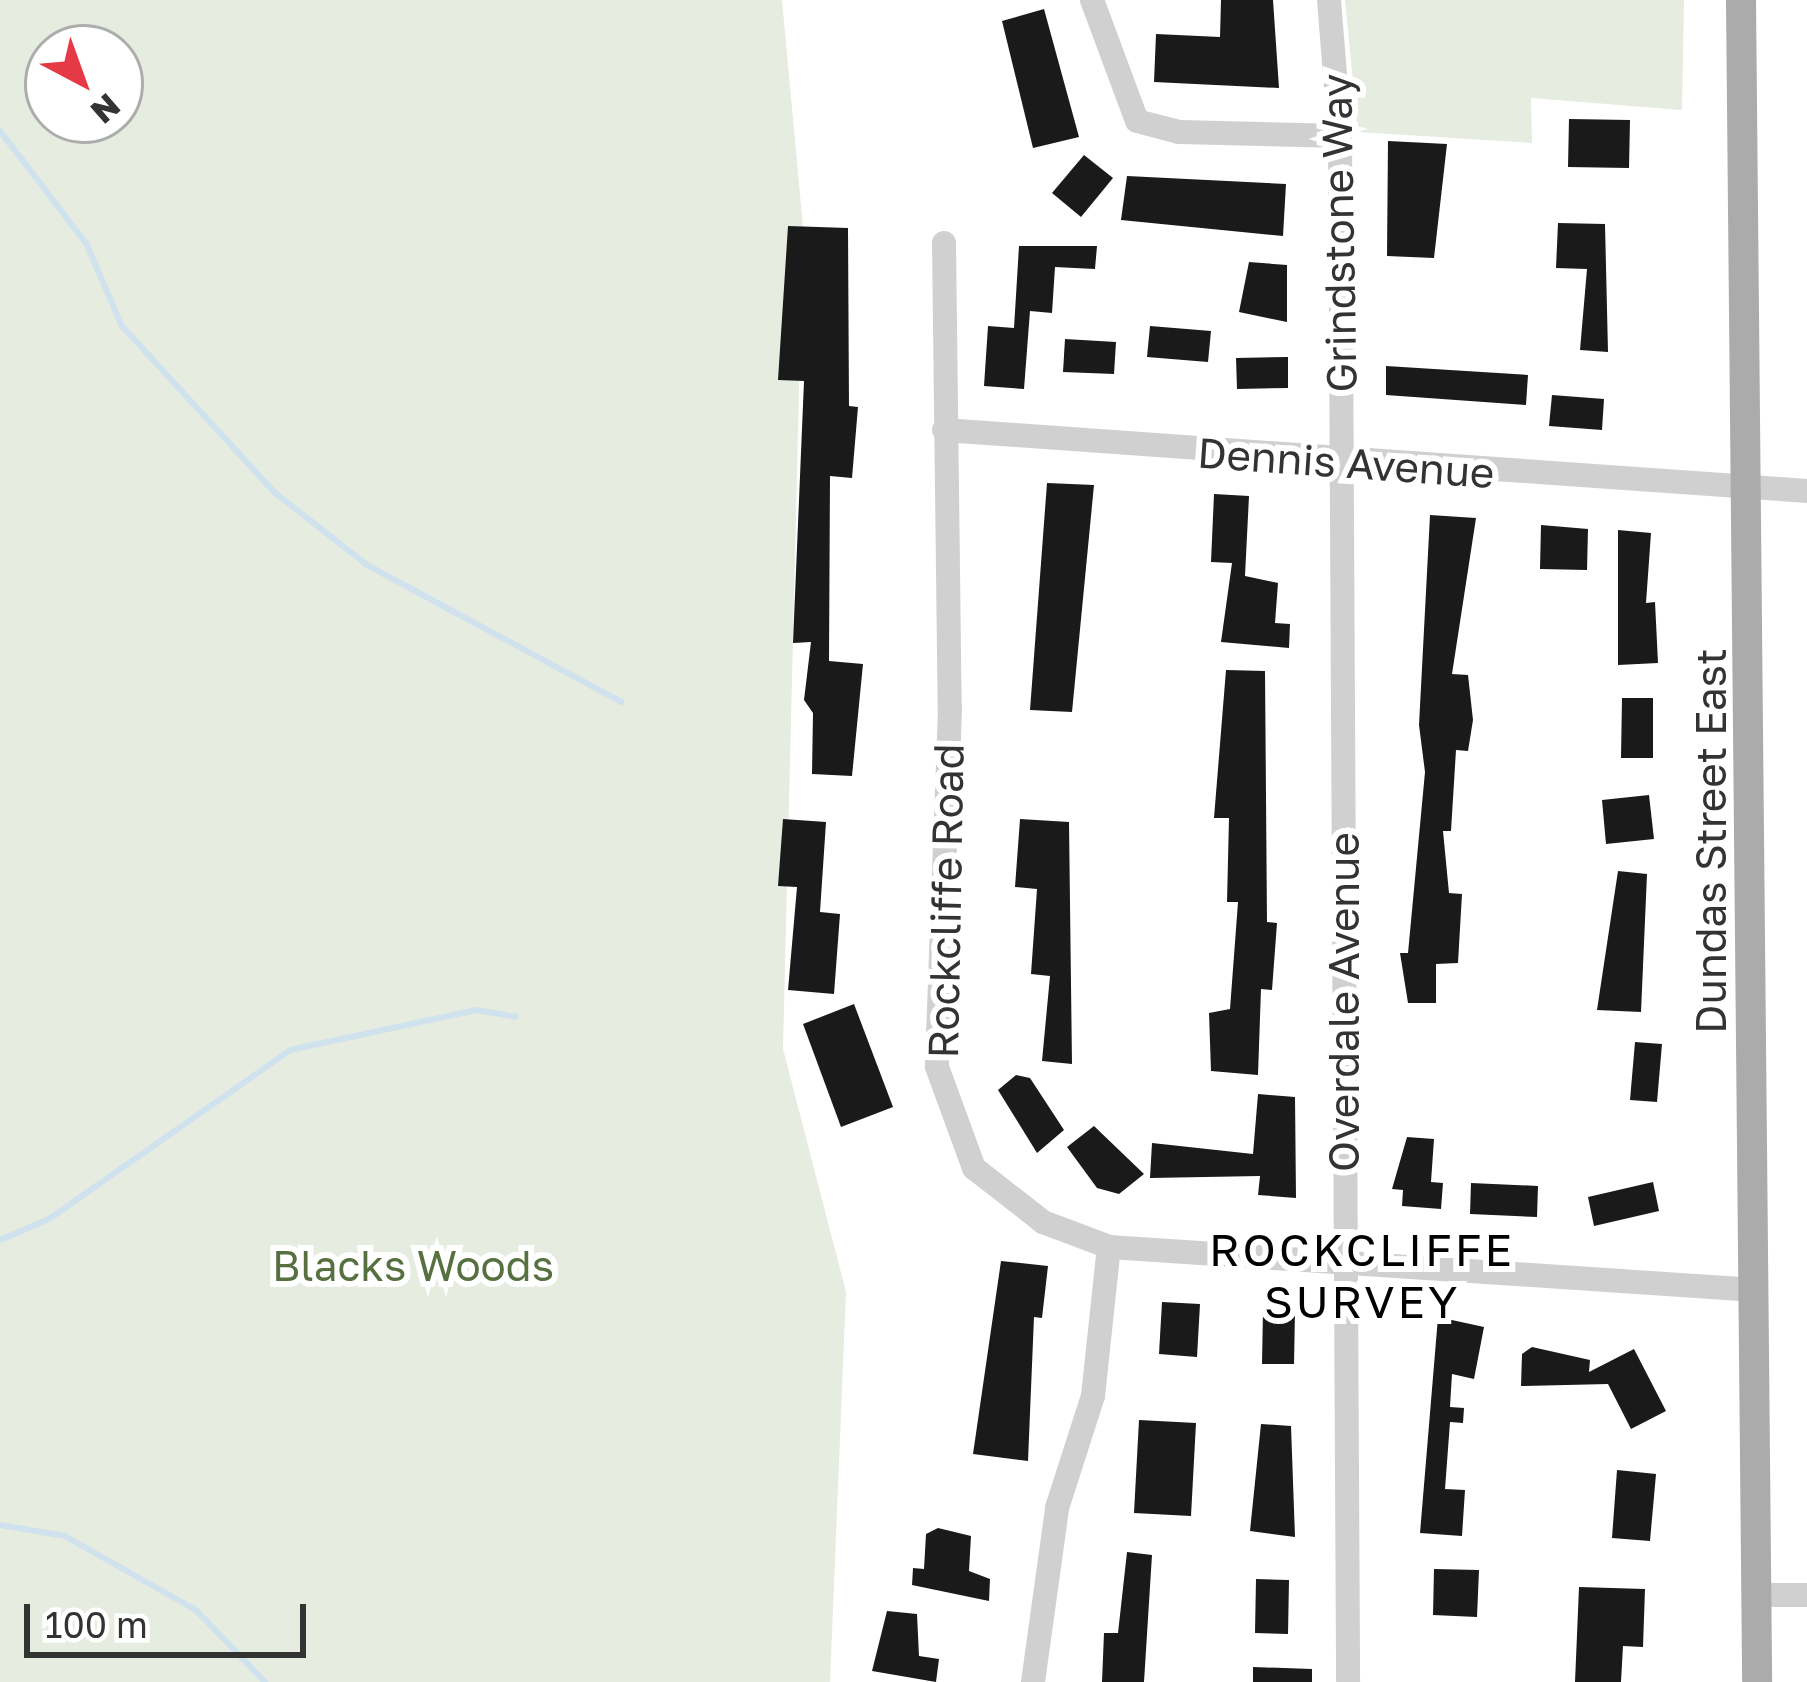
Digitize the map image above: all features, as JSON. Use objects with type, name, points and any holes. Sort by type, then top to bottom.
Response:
[{"type":"main road","name":"Dundas Street East","points":[[1741,0],[1749,486],[1756,1682]]},
{"type":"street","points":[[1092,0],[1136,121],[1179,132],[1340,136]]},
{"type":"street","name":"Grindstone Way","points":[[1329,0],[1340,136],[1344,465]]},
{"type":"street","name":"Rockcliffe Road","points":[[944,243],[950,709],[937,1067],[974,1168],[1043,1222],[1109,1247],[1756,1290]]},
{"type":"street","name":"Dennis Avenue","points":[[944,430],[1344,465],[1807,491]]},
{"type":"street","name":"Overdale Avenue","points":[[1344,465],[1342,1265],[1348,1682]]},
{"type":"street","points":[[1033,1682],[1047,1554],[1094,1396],[1109,1247]]},
{"type":"street","points":[[1755,1595],[1807,1594]]},
{"type":"green space","name":"Blacks Woods","points":[[0,0],[782,0],[803,227],[783,1049],[846,1292],[830,1682],[0,1682]]},
{"type":"green space","points":[[1345,0],[1684,0],[1682,110],[1531,98],[1532,143],[1358,132]]},
{"type":"building","points":[[1221,0],[1273,0],[1279,88],[1154,82],[1156,34],[1220,37]]},
{"type":"building","points":[[1044,9],[1079,137],[1033,148],[1002,21]]},
{"type":"building","points":[[1569,119],[1630,120],[1629,168],[1568,167]]},
{"type":"building","points":[[1388,141],[1447,144],[1434,258],[1387,256]]},
{"type":"building","points":[[1084,155],[1113,178],[1081,217],[1052,193]]},
{"type":"building","points":[[1127,176],[1286,184],[1283,236],[1121,220]]},
{"type":"building","points":[[1558,223],[1605,224],[1608,352],[1580,350],[1587,269],[1556,268]]},
{"type":"building","points":[[788,226],[848,228],[849,406],[858,407],[852,478],[830,476],[829,661],[863,664],[852,776],[812,774],[813,713],[804,700],[811,642],[793,643],[804,381],[778,380]]},
{"type":"building","points":[[1019,246],[1097,246],[1095,269],[1055,267],[1052,313],[1030,311],[1024,389],[984,386],[988,326],[1014,328]]},
{"type":"building","points":[[1249,262],[1287,265],[1287,322],[1239,312]]},
{"type":"building","points":[[1150,326],[1211,331],[1208,362],[1147,357]]},
{"type":"building","points":[[1065,339],[1116,342],[1114,374],[1063,372]]},
{"type":"building","points":[[1288,357],[1288,388],[1237,389],[1236,358]]},
{"type":"building","points":[[1386,366],[1528,375],[1526,405],[1386,395]]},
{"type":"building","points":[[1552,395],[1604,399],[1602,430],[1549,426]]},
{"type":"building","points":[[1047,483],[1094,485],[1072,712],[1030,710]]},
{"type":"building","points":[[1214,494],[1249,496],[1245,576],[1278,583],[1275,623],[1290,624],[1289,648],[1221,642],[1232,563],[1211,562]]},
{"type":"building","points":[[1430,515],[1476,518],[1452,674],[1468,675],[1473,720],[1468,751],[1456,750],[1451,831],[1443,831],[1449,893],[1462,894],[1458,963],[1436,964],[1436,1003],[1408,1003],[1400,953],[1408,953],[1425,772],[1419,725]]},
{"type":"building","points":[[1541,525],[1588,529],[1587,570],[1540,569]]},
{"type":"building","points":[[1618,530],[1651,533],[1646,603],[1655,602],[1658,663],[1618,665]]},
{"type":"building","points":[[1226,670],[1265,671],[1267,922],[1277,923],[1272,990],[1261,989],[1258,1075],[1211,1071],[1209,1013],[1230,1009],[1238,902],[1227,902],[1229,818],[1214,818]]},
{"type":"building","points":[[1622,698],[1653,698],[1653,758],[1621,758]]},
{"type":"building","points":[[1649,795],[1654,839],[1606,844],[1602,800]]},
{"type":"building","points":[[783,819],[826,822],[820,912],[840,914],[834,994],[788,990],[797,887],[778,886]]},
{"type":"building","points":[[1020,819],[1069,822],[1072,1064],[1042,1061],[1050,976],[1031,974],[1037,889],[1015,887]]},
{"type":"building","points":[[1618,871],[1647,874],[1641,1012],[1597,1010]]},
{"type":"building","points":[[854,1004],[893,1107],[841,1127],[803,1024]]},
{"type":"building","points":[[1635,1042],[1662,1044],[1657,1102],[1630,1100]]},
{"type":"building","points":[[1016,1075],[1030,1078],[1064,1130],[1037,1153],[998,1090]]},
{"type":"building","points":[[1258,1094],[1295,1097],[1296,1198],[1258,1195],[1260,1176],[1150,1178],[1152,1143],[1253,1154]]},
{"type":"building","points":[[1094,1126],[1144,1174],[1119,1194],[1097,1188],[1067,1147]]},
{"type":"building","points":[[1407,1137],[1434,1139],[1431,1182],[1443,1183],[1441,1209],[1402,1206],[1403,1190],[1392,1189]]},
{"type":"building","points":[[1653,1182],[1659,1211],[1594,1226],[1588,1197]]},
{"type":"building","points":[[1471,1183],[1538,1186],[1537,1217],[1470,1214]]},
{"type":"building","points":[[1001,1261],[1048,1266],[1042,1318],[1034,1317],[1028,1461],[973,1454]]},
{"type":"building","points":[[1162,1302],[1200,1304],[1197,1357],[1159,1354]]},
{"type":"building","points":[[1263,1310],[1295,1311],[1294,1364],[1262,1364]]},
{"type":"building","points":[[1438,1317],[1484,1327],[1474,1379],[1452,1374],[1450,1407],[1464,1408],[1463,1423],[1450,1422],[1445,1489],[1465,1490],[1462,1536],[1420,1533]]},
{"type":"building","points":[[1532,1347],[1590,1360],[1589,1372],[1634,1349],[1666,1411],[1631,1429],[1608,1384],[1521,1386],[1522,1354]]},
{"type":"building","points":[[1139,1420],[1196,1423],[1191,1516],[1134,1513]]},
{"type":"building","points":[[1261,1424],[1291,1426],[1295,1537],[1250,1531]]},
{"type":"building","points":[[1617,1470],[1656,1474],[1650,1541],[1612,1538]]},
{"type":"building","points":[[938,1528],[971,1536],[969,1571],[990,1579],[989,1601],[912,1585],[913,1568],[924,1569],[926,1534]]},
{"type":"building","points":[[1127,1552],[1152,1555],[1144,1682],[1102,1682],[1104,1633],[1118,1633]]},
{"type":"building","points":[[1434,1569],[1479,1570],[1477,1617],[1433,1615]]},
{"type":"building","points":[[1256,1579],[1289,1580],[1288,1634],[1255,1633]]},
{"type":"building","points":[[1579,1587],[1645,1589],[1643,1647],[1623,1646],[1621,1682],[1575,1682]]},
{"type":"building","points":[[887,1611],[917,1614],[919,1656],[939,1659],[936,1682],[872,1671]]},
{"type":"building","points":[[1253,1667],[1312,1669],[1312,1682],[1253,1682]]},
{"type":"waterway","points":[[0,131],[86,243],[122,326],[274,492],[367,565],[621,702]]},
{"type":"waterway","points":[[0,1240],[49,1219],[290,1050],[477,1010],[515,1017]]},
{"type":"waterway","points":[[0,1525],[65,1536],[196,1610],[265,1682]]},
{"type":"district","name":"ROCKCLIFFE SURVEY","points":[[1362,1276]]}]
